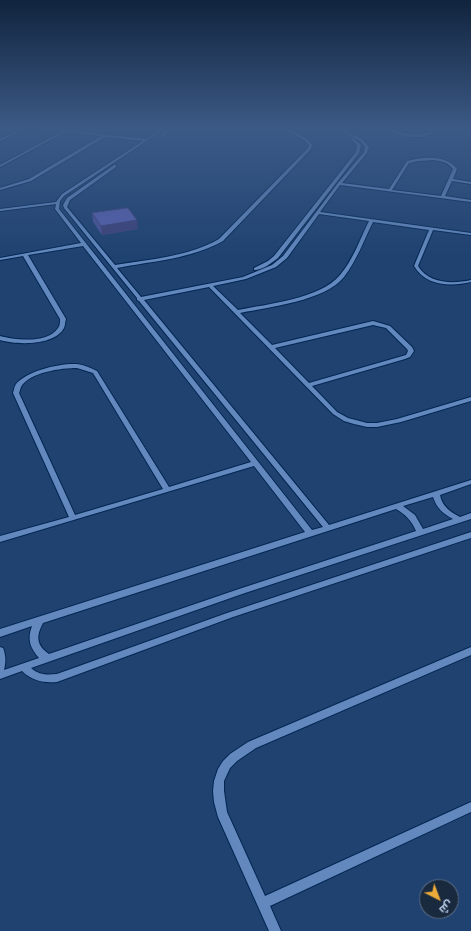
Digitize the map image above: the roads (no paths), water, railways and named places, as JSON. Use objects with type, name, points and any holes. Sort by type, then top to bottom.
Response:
[{"type":"street","points":[[0,189],[30,180],[44,171]]},
{"type":"street","points":[[99,171],[63,195],[57,203],[58,211],[311,534]]},
{"type":"street","points":[[108,171],[71,197],[66,202],[65,207],[328,528]]},
{"type":"street","points":[[113,267],[192,252],[212,246],[221,240],[287,171]]},
{"type":"street","points":[[138,297],[241,274],[258,269],[270,262],[342,171]]},
{"type":"street","points":[[138,297],[210,285],[250,276],[274,266],[285,257],[350,171]]},
{"type":"street","points":[[390,190],[401,171]]},
{"type":"street","points":[[443,198],[453,171]]},
{"type":"street","points":[[450,180],[471,183]]},
{"type":"street","points":[[339,184],[471,201]]},
{"type":"street","points":[[0,210],[57,203]]},
{"type":"street","points":[[318,213],[471,234]]},
{"type":"street","points":[[237,312],[300,298],[319,292],[333,284],[344,272],[372,220]]},
{"type":"street","points":[[432,228],[416,266],[418,271],[422,275],[439,281],[459,283],[471,281]]},
{"type":"street","points":[[0,259],[84,244]]},
{"type":"street","points":[[0,338],[18,343],[38,340],[55,334],[61,328],[63,323],[63,319],[25,255]]},
{"type":"street","points":[[210,285],[335,413],[344,419],[368,425],[390,424],[471,399]]},
{"type":"street","points":[[271,347],[373,323],[388,327],[410,348],[410,354],[403,358],[308,385]]},
{"type":"street","points":[[73,518],[16,393],[18,384],[36,374],[72,366],[85,367],[95,372],[167,490]]},
{"type":"street","points":[[0,539],[256,463]]},
{"type":"street","points":[[0,633],[471,482]]},
{"type":"street","points":[[436,494],[437,500],[445,511],[460,520]]},
{"type":"street","points":[[397,506],[405,510],[416,521],[420,533]]},
{"type":"street","points":[[0,675],[242,591],[471,516]]},
{"type":"street","points":[[24,667],[29,673],[37,678],[57,678],[230,615],[471,535]]},
{"type":"street","points":[[39,621],[34,634],[35,646],[40,654],[48,659]]},
{"type":"street","points":[[0,651],[0,668]]},
{"type":"street","points":[[275,931],[222,813],[218,799],[218,785],[222,772],[230,760],[240,752],[252,746],[471,651]]},
{"type":"street","points":[[262,903],[471,807]]}]
